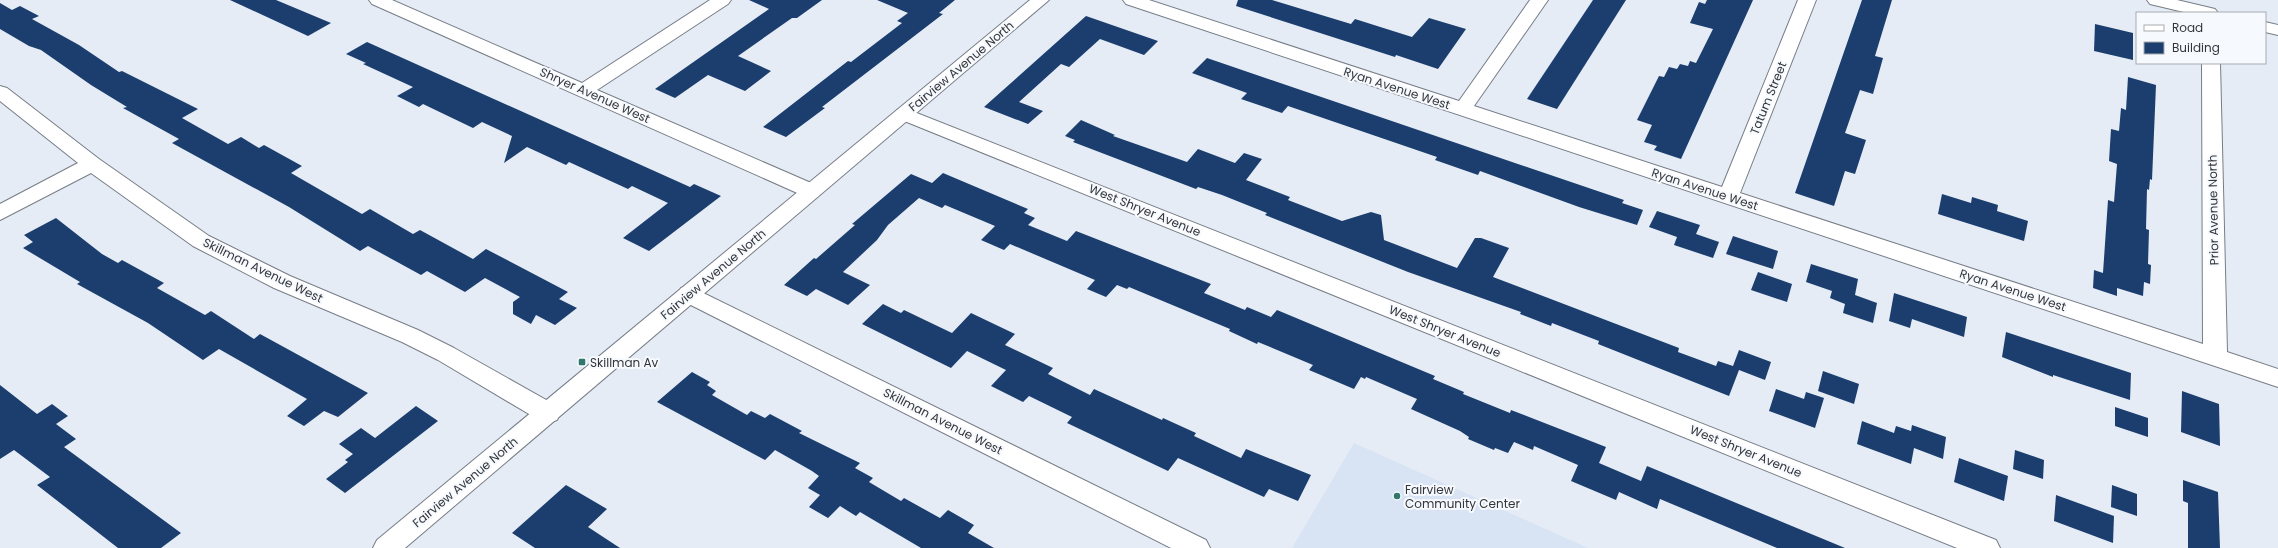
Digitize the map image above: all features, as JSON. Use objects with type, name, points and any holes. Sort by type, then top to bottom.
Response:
[{"type":"street","name":"Shryer Avenue West","points":[[378,0],[811,191]]},
{"type":"street","points":[[400,9],[417,0]]},
{"type":"street","points":[[584,90],[722,0]]},
{"type":"street","name":"Fairview Avenue North","points":[[386,548],[1040,0]]},
{"type":"street","name":"Ryan Avenue West","points":[[1132,0],[2278,378]]},
{"type":"street","points":[[1463,109],[1539,0]]},
{"type":"street","name":"Tatum Street","points":[[1728,197],[1807,0]]},
{"type":"street","points":[[2156,0],[2205,12]]},
{"type":"street","points":[[2266,27],[2278,30]]},
{"type":"street","name":"Prior Avenue North","points":[[2211,64],[2215,357]]},
{"type":"street","name":"Skillman Avenue West","points":[[0,92],[92,164],[173,223],[201,241],[282,282],[410,336],[446,354],[548,412]]},
{"type":"street","name":"West Shryer Avenue","points":[[904,114],[1987,548]]},
{"type":"street","points":[[0,213],[92,164]]},
{"type":"street","name":"Skillman Avenue West","points":[[689,294],[1197,548]]},
{"type":"shaded area","name":"Fairview Community Center","points":[[1354,443],[1588,548],[1292,548]]},
{"type":"building","points":[[230,0],[276,0],[331,23],[308,36]]},
{"type":"building","points":[[749,0],[822,0],[797,18],[792,18],[738,56],[771,71],[745,91],[708,75],[675,98],[655,89],[769,9]]},
{"type":"building","points":[[877,0],[955,0],[939,13],[943,14],[822,107],[825,108],[786,137],[763,127],[848,61],[851,62],[902,23],[897,21],[908,13]]},
{"type":"building","points":[[1238,0],[1272,0],[1351,24],[1355,19],[1412,37],[1429,18],[1466,29],[1438,69],[1396,55],[1395,57],[1236,6]]},
{"type":"building","points":[[1593,0],[1626,0],[1557,109],[1527,99]]},
{"type":"building","points":[[1707,0],[1753,0],[1681,159],[1654,150],[1657,146],[1644,142],[1652,125],[1637,120],[1659,76],[1664,77],[1669,67],[1677,69],[1680,64],[1688,66],[1690,61],[1696,63],[1713,29],[1690,23],[1699,2],[1705,4]]},
{"type":"building","points":[[1862,0],[1892,0],[1875,56],[1883,58],[1873,94],[1860,90],[1845,133],[1866,140],[1855,174],[1845,171],[1834,206],[1795,193]]},
{"type":"building","points":[[0,3],[12,10],[20,6],[39,16],[32,19],[79,45],[119,72],[122,71],[198,109],[182,118],[228,144],[241,137],[259,148],[264,145],[302,166],[291,173],[362,214],[370,209],[413,234],[420,230],[473,259],[486,249],[568,292],[559,299],[577,308],[555,325],[536,315],[531,324],[513,314],[513,302],[520,297],[485,278],[465,292],[427,271],[421,275],[368,246],[360,251],[289,207],[172,143],[179,139],[123,108],[127,107],[91,85],[41,50],[29,46],[0,29]]},
{"type":"building","points":[[1086,16],[1158,41],[1144,55],[1100,39],[1069,67],[1061,64],[1019,102],[1043,111],[1028,124],[984,107]]},
{"type":"building","points":[[2095,24],[2133,33],[2133,60],[2094,51]]},
{"type":"building","points":[[367,42],[690,187],[694,184],[721,196],[649,251],[623,238],[668,203],[632,186],[628,189],[569,162],[566,165],[527,147],[504,163],[512,136],[482,122],[473,128],[423,104],[419,107],[397,96],[413,87],[363,64],[366,63],[346,54]]},
{"type":"building","points":[[1207,58],[1624,200],[1622,203],[1643,210],[1637,225],[1579,207],[1480,171],[1478,175],[1435,160],[1437,157],[1288,106],[1282,113],[1241,99],[1247,93],[1192,73]]},
{"type":"building","points":[[2128,77],[2156,85],[2152,180],[2150,179],[2149,190],[2147,189],[2146,229],[2149,230],[2148,264],[2151,265],[2150,284],[2144,282],[2143,296],[2117,288],[2117,296],[2093,288],[2094,270],[2103,273],[2108,200],[2114,202],[2117,164],[2109,161],[2111,129],[2119,131],[2121,108],[2126,110]]},
{"type":"building","points":[[1081,120],[1115,135],[1113,136],[1187,162],[1198,149],[1235,163],[1244,153],[1262,159],[1246,180],[1290,197],[1288,200],[1342,221],[1371,212],[1381,215],[1384,240],[1457,268],[1475,238],[1481,238],[1509,248],[1493,277],[1679,348],[1678,352],[1716,366],[1718,361],[1733,366],[1739,350],[1771,362],[1765,380],[1739,370],[1729,396],[1598,344],[1599,341],[1552,323],[1551,326],[1520,314],[1521,312],[1408,272],[1265,215],[1267,213],[1222,195],[1198,187],[1196,189],[1073,142],[1075,140],[1065,136]]},
{"type":"building","points":[[943,173],[1028,209],[1024,213],[1035,218],[1028,225],[1067,241],[1076,231],[1211,284],[1204,293],[1245,310],[1247,307],[1271,317],[1277,310],[1435,376],[1433,379],[1464,392],[1463,394],[1510,413],[1511,410],[1606,447],[1599,463],[1641,481],[1647,466],[1845,548],[1777,548],[1660,499],[1657,509],[1619,492],[1616,500],[1571,481],[1578,465],[1534,446],[1533,450],[1514,442],[1508,453],[1495,448],[1494,450],[1468,439],[1469,437],[1460,431],[1411,409],[1417,399],[1366,377],[1365,379],[1361,377],[1354,389],[1309,370],[1313,365],[1258,342],[1257,344],[1229,331],[1230,329],[1129,287],[1127,289],[1117,285],[1106,297],[1087,289],[1095,280],[1010,244],[1004,250],[981,240],[995,226],[945,205],[942,208],[919,198],[888,225],[877,240],[843,272],[870,285],[848,305],[816,289],[807,296],[784,285],[814,258],[816,259],[855,225],[852,224],[911,174],[932,183]]},
{"type":"building","points":[[1942,194],[1971,203],[1972,197],[1998,205],[1997,211],[2028,221],[2024,241],[1938,214]]},
{"type":"building","points":[[1657,211],[1700,225],[1696,234],[1719,242],[1713,258],[1674,245],[1677,237],[1649,227]]},
{"type":"building","points":[[56,218],[102,254],[118,263],[122,260],[164,283],[157,288],[205,315],[211,311],[254,339],[260,334],[368,393],[338,417],[324,411],[304,426],[287,416],[307,399],[219,349],[203,360],[148,323],[77,284],[80,282],[23,248],[33,242],[24,235]]},
{"type":"building","points":[[1733,236],[1778,251],[1773,269],[1726,254]]},
{"type":"building","points":[[1811,264],[1858,279],[1855,295],[1877,303],[1873,323],[1843,313],[1845,304],[1830,298],[1832,291],[1806,282]]},
{"type":"building","points":[[1758,272],[1792,284],[1787,302],[1751,290]]},
{"type":"building","points":[[1894,293],[1967,317],[1964,337],[1912,319],[1910,328],[1889,321]]},
{"type":"building","points":[[883,304],[901,313],[904,310],[952,333],[971,313],[1015,334],[1005,345],[1053,368],[1048,374],[1090,395],[1094,389],[1162,420],[1163,418],[1196,433],[1194,436],[1241,458],[1246,449],[1311,475],[1298,501],[1269,489],[1264,497],[1178,458],[1168,471],[1067,423],[1072,417],[1029,396],[1023,402],[991,386],[1006,370],[967,351],[951,368],[862,324]]},
{"type":"building","points":[[2006,332],[2131,373],[2130,400],[2053,375],[2053,377],[2002,357]]},
{"type":"building","points":[[1823,371],[1859,384],[1854,404],[1818,391]]},
{"type":"building","points":[[692,372],[710,382],[707,385],[716,391],[712,395],[747,415],[751,411],[765,418],[770,414],[802,431],[799,433],[860,463],[855,468],[873,478],[869,482],[901,501],[904,498],[940,518],[948,510],[974,525],[968,533],[994,548],[921,548],[860,512],[856,516],[840,506],[828,518],[809,507],[820,495],[808,488],[819,476],[812,471],[775,450],[765,460],[657,402]]},
{"type":"building","points":[[0,385],[37,414],[52,404],[68,416],[56,424],[76,439],[64,447],[181,533],[161,548],[118,548],[37,485],[50,477],[14,450],[0,459]]},
{"type":"building","points":[[1776,389],[1804,399],[1806,392],[1824,398],[1815,428],[1769,411]]},
{"type":"building","points":[[2182,391],[2219,404],[2220,446],[2181,432]]},
{"type":"building","points":[[416,406],[438,421],[345,493],[326,479],[348,462],[345,460],[353,454],[339,444],[361,428],[375,438]]},
{"type":"building","points":[[2115,407],[2148,418],[2148,437],[2115,426]]},
{"type":"building","points":[[1862,421],[1894,433],[1896,426],[1911,431],[1912,425],[1946,437],[1943,459],[1914,448],[1911,464],[1857,444]]},
{"type":"building","points":[[2015,450],[2044,460],[2043,479],[2013,469]]},
{"type":"building","points":[[1959,458],[2008,476],[2004,501],[1954,482]]},
{"type":"building","points":[[2183,480],[2218,492],[2220,548],[2188,548],[2188,503],[2183,501]]},
{"type":"building","points":[[566,485],[607,509],[588,527],[620,548],[535,548],[512,533]]},
{"type":"building","points":[[2112,485],[2137,494],[2137,516],[2111,507]]},
{"type":"building","points":[[2056,495],[2114,516],[2113,543],[2054,521]]},
{"type":"place","name":"Skillman Av","points":[[582,362]]},
{"type":"place","name":"Fairview Community Center","points":[[1397,496]]}]
